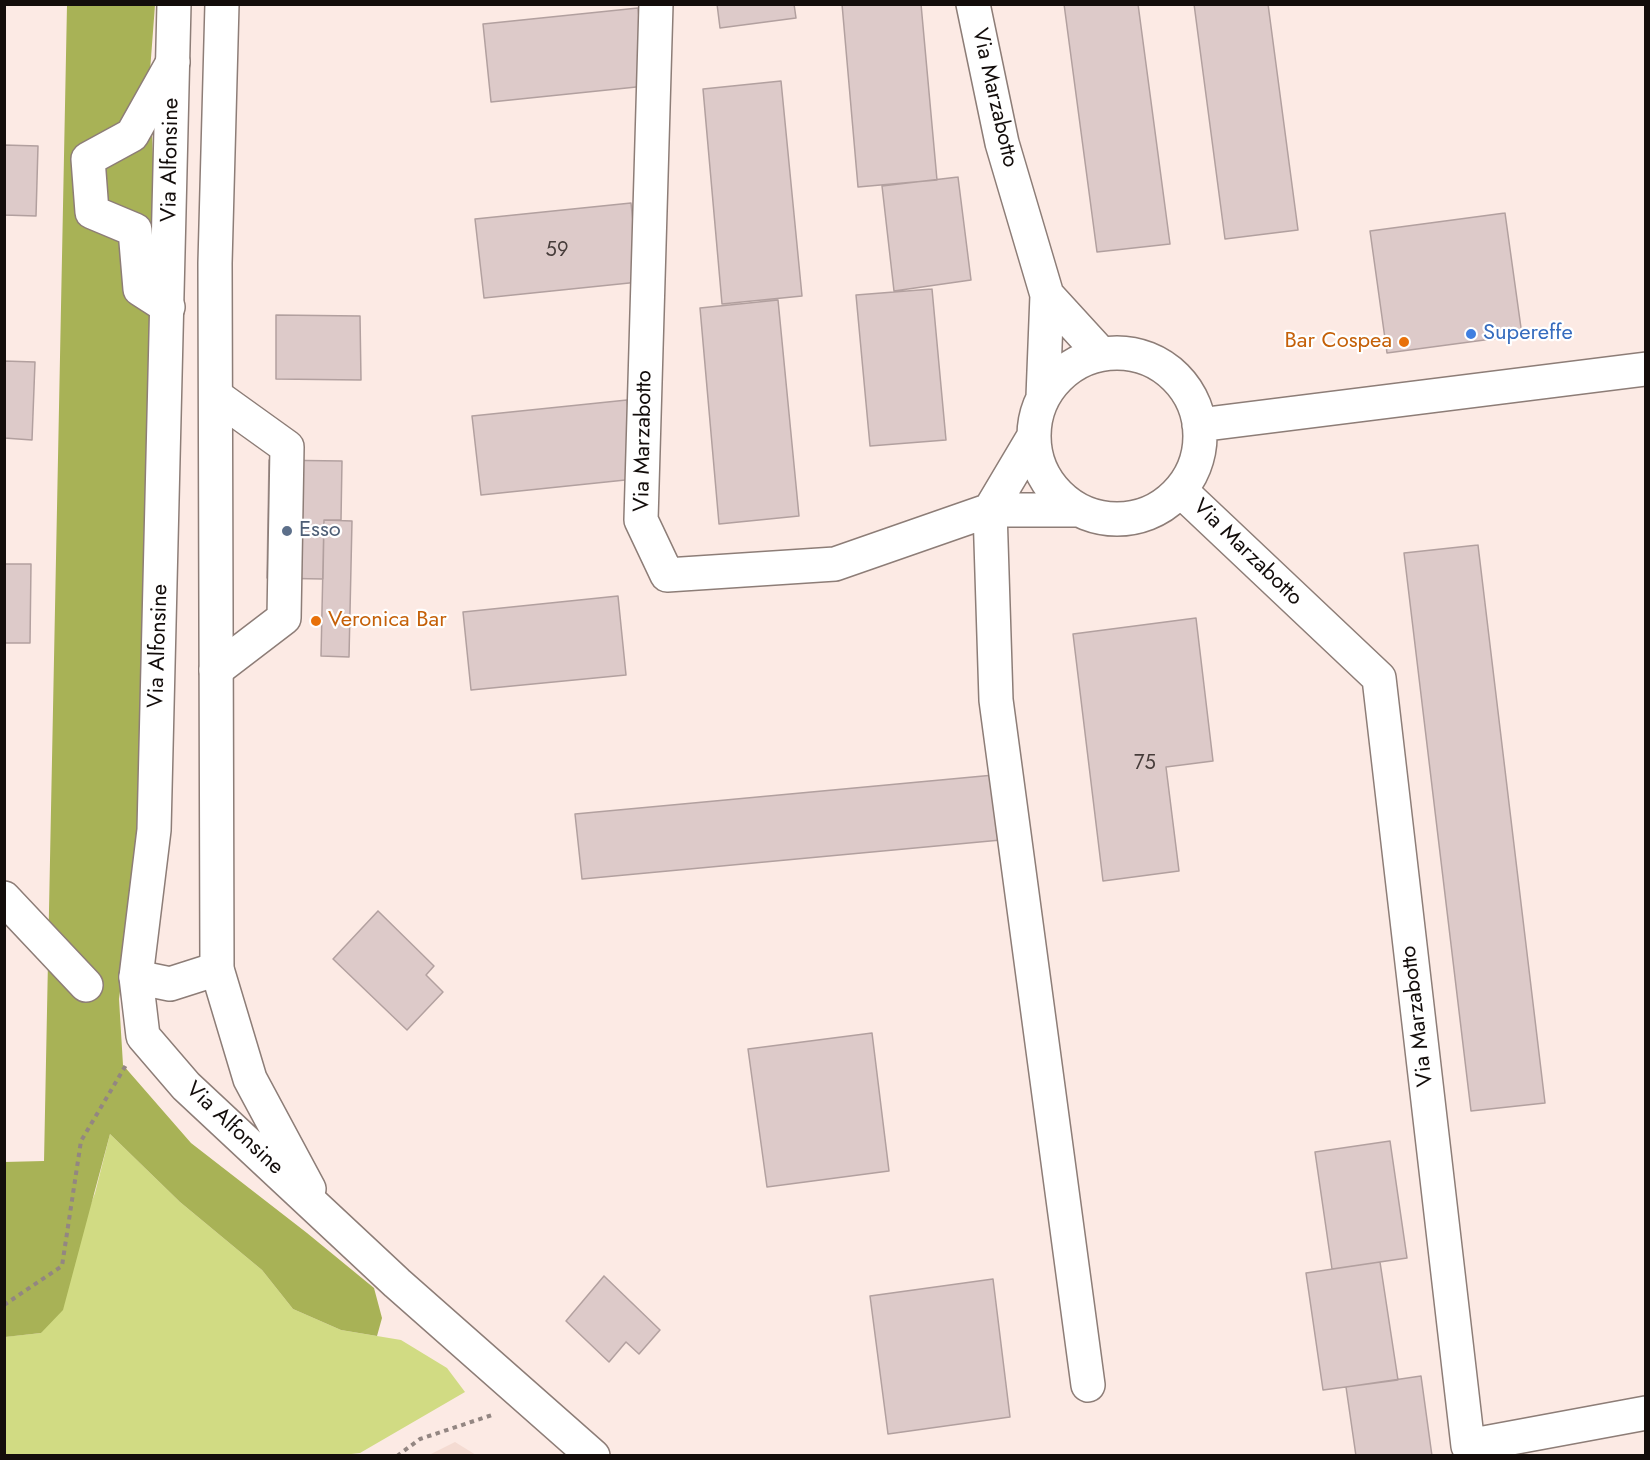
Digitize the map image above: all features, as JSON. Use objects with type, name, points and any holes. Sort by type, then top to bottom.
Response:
[{"type":"street","name":"Via Alfonsine","points":[[174,4],[154,830],[136,977],[143,1036],[186,1086],[397,1283],[592,1455]]},
{"type":"street","name":"Via Alfonsine","points":[[222,4],[215,263],[217,969],[250,1079],[321,1211]]},
{"type":"street","name":"Via Marzabotto","points":[[656,4],[641,520],[667,575],[835,564],[990,510],[1078,510],[1105,519],[1133,518],[1159,508],[1180,490],[1193,470],[1199,448],[1199,425],[1191,399],[1175,377],[1154,361],[1128,353],[1101,354],[1077,362],[1057,377],[1043,397],[1034,421],[1034,447],[1042,472],[1057,494],[1078,510]]},
{"type":"street","name":"Via Marzabotto","points":[[973,4],[1002,143],[1047,295],[1043,397]]},
{"type":"street","points":[[168,307],[140,289],[135,231],[92,212],[88,159],[132,135],[173,62]]},
{"type":"street","name":"Via Marzabotto","points":[[1047,295],[1101,354]]},
{"type":"street","points":[[1199,425],[1646,369]]},
{"type":"street","points":[[216,396],[287,447],[284,618],[216,670]]},
{"type":"street","name":"Via Marzabotto","points":[[990,510],[1034,436]]},
{"type":"street","name":"Via Marzabotto","points":[[1180,490],[1379,678],[1468,1446],[1646,1413]]},
{"type":"street","points":[[990,510],[996,700],[1088,1385]]},
{"type":"street","points":[[4,898],[86,985]]},
{"type":"street","points":[[136,977],[170,984],[217,969]]},
{"type":"path","points":[[4,1305],[62,1266],[81,1140],[143,1036]]},
{"type":"path","points":[[397,1455],[420,1439],[469,1424],[529,1401]]},
{"type":"shaded area","points":[[455,1442],[476,1455],[429,1455]]},
{"type":"green space","points":[[67,5],[155,5],[150,71],[156,247],[144,527],[140,794],[128,931],[119,999],[123,1065],[191,1143],[374,1288],[382,1318],[377,1336],[341,1330],[293,1309],[262,1270],[180,1202],[110,1134],[63,1310],[41,1333],[5,1337],[4,1162],[44,1161]]},
{"type":"green space","points":[[110,1134],[180,1202],[262,1270],[293,1309],[341,1330],[401,1340],[447,1368],[465,1392],[360,1453],[334,1456],[5,1455],[4,1337],[41,1333],[95,1193]]},
{"type":"building","points":[[717,4],[794,4],[796,18],[720,28]]},
{"type":"building","points":[[842,4],[921,4],[937,180],[858,187]]},
{"type":"building","points":[[1064,4],[1138,4],[1170,244],[1097,252]]},
{"type":"building","points":[[1194,4],[1268,4],[1298,230],[1225,239]]},
{"type":"building","points":[[638,8],[646,86],[491,102],[483,24]]},
{"type":"building","points":[[781,81],[802,296],[722,304],[703,89]]},
{"type":"building","points":[[4,145],[38,146],[36,216],[4,215]]},
{"type":"building","points":[[958,177],[971,280],[894,291],[882,186]]},
{"type":"building","points":[[631,203],[639,282],[484,298],[475,219]]},
{"type":"building","points":[[1505,213],[1522,335],[1387,353],[1370,231]]},
{"type":"building","points":[[932,289],[946,440],[870,446],[856,295]]},
{"type":"building","points":[[778,300],[799,516],[719,524],[700,308]]},
{"type":"building","points":[[276,315],[360,316],[361,380],[276,379]]},
{"type":"building","points":[[4,361],[35,362],[32,440],[4,438]]},
{"type":"building","points":[[627,400],[635,479],[481,495],[472,416]]},
{"type":"building","points":[[269,460],[342,461],[341,520],[324,520],[323,579],[267,578]]},
{"type":"building","points":[[324,520],[352,521],[349,657],[321,656]]},
{"type":"building","points":[[1478,545],[1545,1103],[1471,1111],[1404,553]]},
{"type":"building","points":[[4,564],[31,564],[30,643],[4,643]]},
{"type":"building","points":[[618,596],[626,675],[471,690],[463,612]]},
{"type":"building","points":[[1196,618],[1213,761],[1166,767],[1179,871],[1103,881],[1073,634]]},
{"type":"building","points":[[994,775],[1001,840],[582,879],[575,814]]},
{"type":"building","points":[[378,911],[434,966],[426,975],[443,992],[407,1030],[333,959]]},
{"type":"building","points":[[872,1033],[889,1171],[767,1187],[748,1049]]},
{"type":"building","points":[[1390,1141],[1407,1258],[1332,1269],[1315,1152]]},
{"type":"building","points":[[1380,1262],[1398,1380],[1323,1390],[1306,1273]]},
{"type":"building","points":[[604,1276],[660,1330],[639,1354],[626,1342],[609,1362],[566,1321]]},
{"type":"building","points":[[993,1279],[1010,1417],[888,1434],[870,1296]]},
{"type":"building","points":[[1421,1376],[1432,1456],[1356,1456],[1346,1387]]},
{"type":"place","name":"Supereffe","points":[[1471,334]]},
{"type":"place","name":"Bar Cospea","points":[[1404,342]]},
{"type":"place","name":"Esso","points":[[287,531]]},
{"type":"place","name":"Veronica Bar","points":[[316,621]]}]
